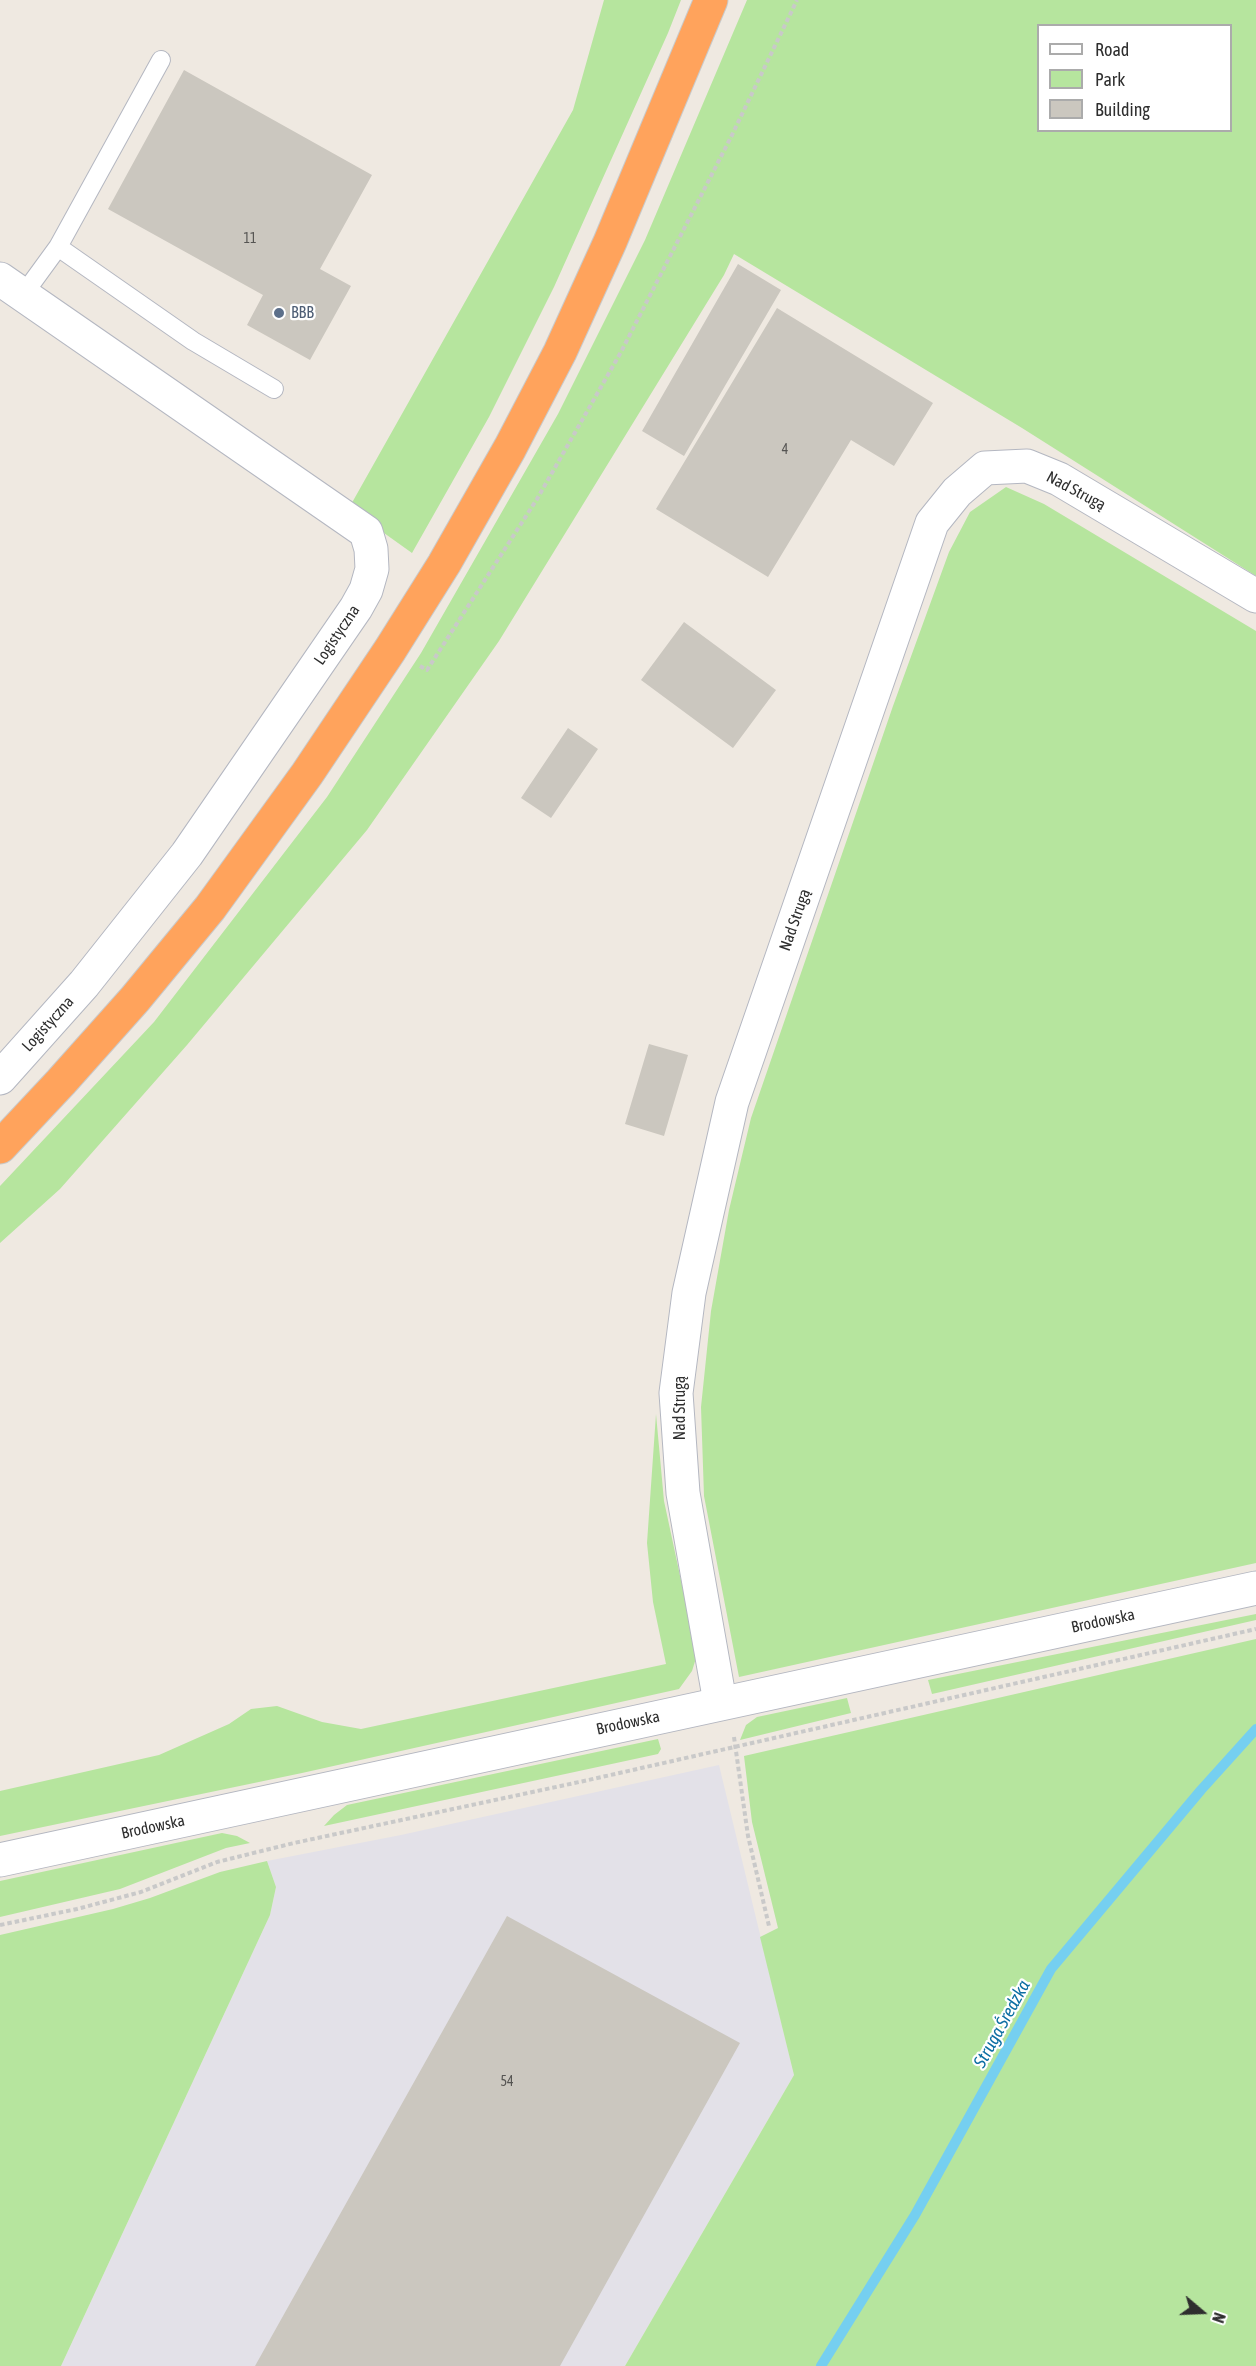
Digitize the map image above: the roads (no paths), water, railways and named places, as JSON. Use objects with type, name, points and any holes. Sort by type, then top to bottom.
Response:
[{"type":"highway","points":[[0,1147],[135,999],[210,908],[307,774],[444,564],[560,352],[614,231],[711,0]]},
{"type":"street","name":"Logistyczna","points":[[0,1078],[84,984],[187,854],[356,608],[366,590],[372,569],[371,549],[366,532],[12,287]]},
{"type":"street","name":"Nad Strugą","points":[[724,1702],[683,1492],[676,1393],[689,1293],[732,1102],[932,523],[957,492],[985,468],[1027,466],[1059,479],[1256,596]]},
{"type":"street","name":"Brodowska","points":[[0,1860],[1256,1588]]},
{"type":"lane","points":[[12,287],[58,247],[161,60]]},
{"type":"lane","points":[[58,247],[193,341],[274,389]]},
{"type":"waterway","name":"Struga Średzka","points":[[821,2366],[915,2215],[1051,1969],[1201,1790],[1256,1729]]},
{"type":"place","name":"BBB","points":[[279,313]]}]
